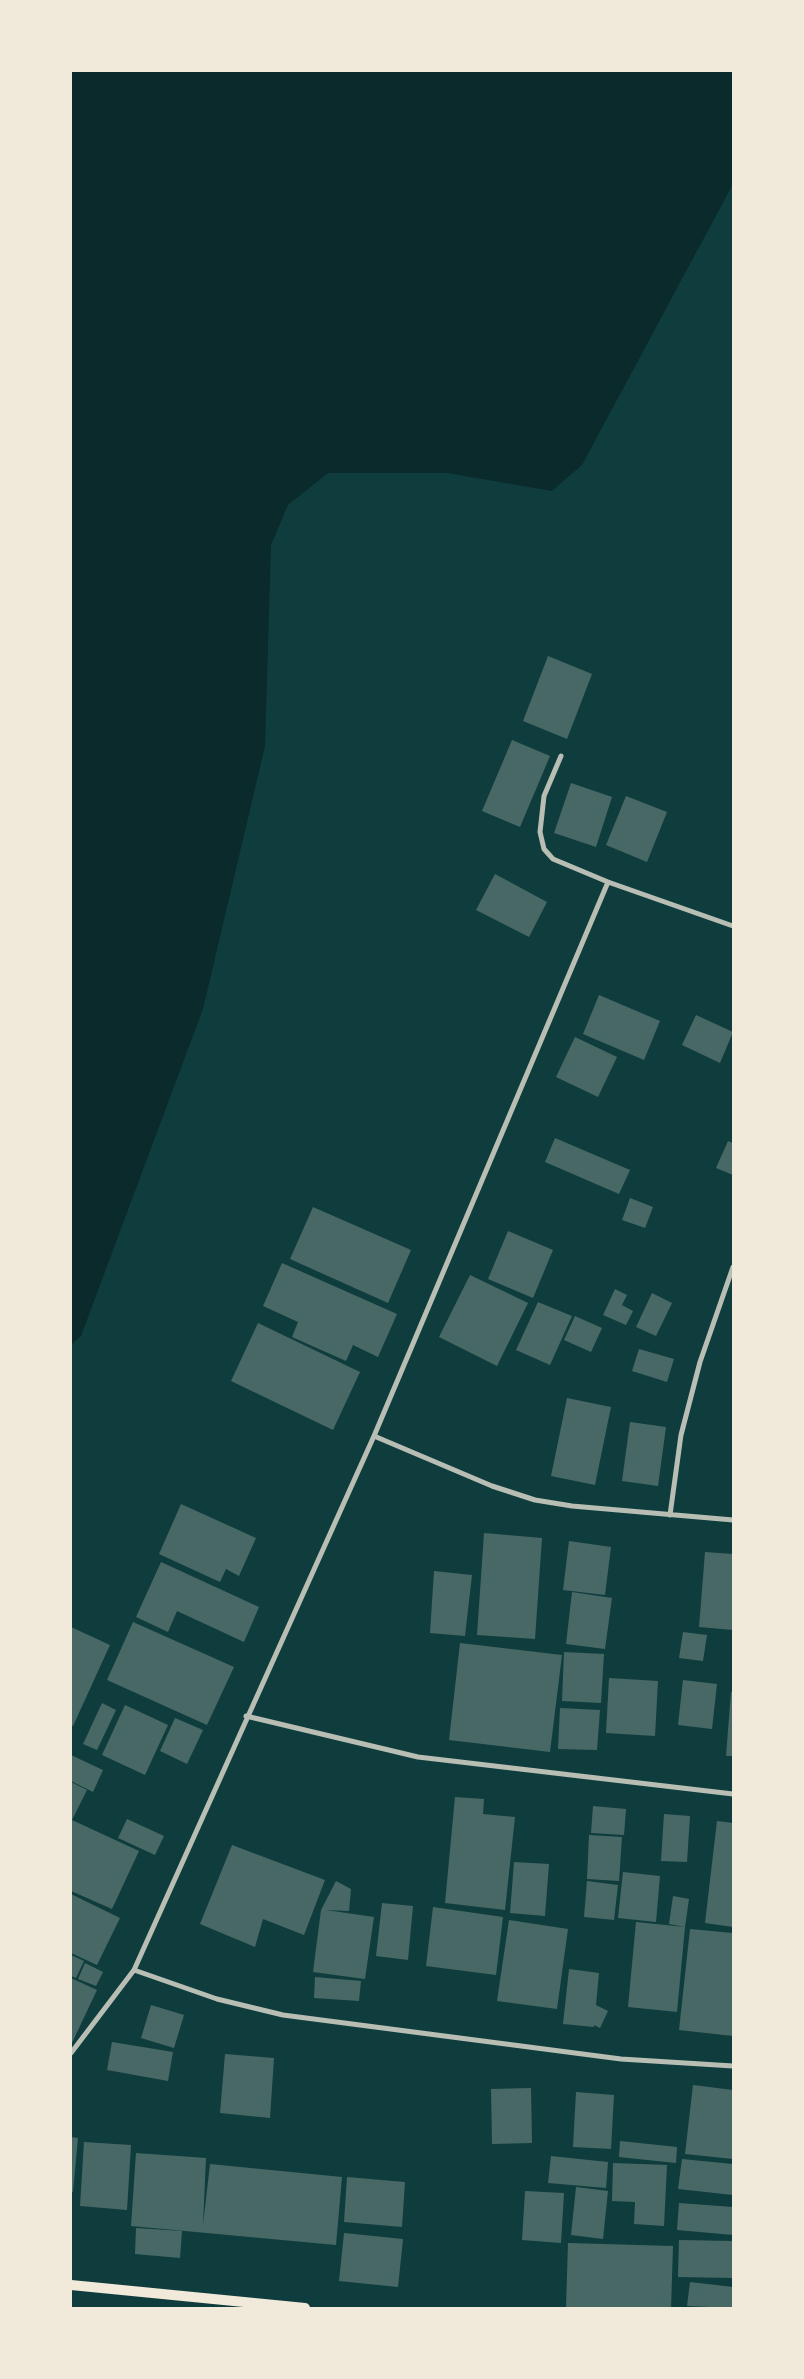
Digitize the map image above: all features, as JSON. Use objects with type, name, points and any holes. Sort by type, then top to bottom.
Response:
[{"type":"main road","points":[[71,2284],[305,2308]]},
{"type":"street","points":[[561,756],[544,796],[540,832],[544,848],[553,859],[608,882],[733,926]]},
{"type":"street","points":[[71,2053],[134,1970],[246,1716],[374,1436],[608,882]]},
{"type":"street","points":[[670,1515],[681,1436],[700,1362],[733,1268]]},
{"type":"street","points":[[374,1436],[492,1486],[535,1500],[572,1506],[733,1520]]},
{"type":"street","points":[[246,1716],[418,1757],[733,1794]]},
{"type":"street","points":[[134,1970],[217,1999],[283,2015],[621,2059],[733,2066]]},
{"type":"water","points":[[71,71],[733,71],[733,184],[582,465],[552,491],[447,473],[328,473],[288,505],[271,545],[265,746],[203,1009],[81,1336],[71,1345]]},
{"type":"building","points":[[548,656],[592,674],[567,739],[523,721]]},
{"type":"building","points":[[512,740],[550,756],[520,827],[482,811]]},
{"type":"building","points":[[571,783],[612,797],[596,847],[554,833]]},
{"type":"building","points":[[626,796],[667,812],[647,862],[606,845]]},
{"type":"building","points":[[495,874],[547,902],[529,937],[476,910]]},
{"type":"building","points":[[599,995],[660,1021],[644,1060],[583,1034]]},
{"type":"building","points":[[696,1015],[733,1032],[720,1063],[682,1045]]},
{"type":"building","points":[[575,1037],[617,1057],[598,1097],[556,1077]]},
{"type":"building","points":[[555,1138],[630,1170],[619,1194],[545,1162]]},
{"type":"building","points":[[728,1141],[733,1143],[733,1175],[716,1168]]},
{"type":"building","points":[[630,1198],[653,1207],[645,1228],[622,1220]]},
{"type":"building","points":[[313,1207],[411,1250],[388,1303],[290,1259]]},
{"type":"building","points":[[508,1231],[553,1250],[533,1298],[488,1279]]},
{"type":"building","points":[[282,1263],[397,1314],[378,1357],[353,1345],[346,1361],[292,1337],[298,1322],[263,1306]]},
{"type":"building","points":[[470,1275],[528,1303],[497,1366],[439,1337]]},
{"type":"building","points":[[615,1289],[627,1295],[622,1305],[633,1311],[626,1325],[603,1315]]},
{"type":"building","points":[[652,1293],[672,1303],[656,1336],[636,1327]]},
{"type":"building","points":[[538,1302],[572,1316],[550,1365],[516,1350]]},
{"type":"building","points":[[575,1316],[602,1328],[591,1352],[564,1340]]},
{"type":"building","points":[[258,1323],[360,1372],[333,1430],[231,1381]]},
{"type":"building","points":[[639,1349],[674,1359],[667,1382],[632,1371]]},
{"type":"building","points":[[567,1398],[611,1407],[595,1485],[551,1476]]},
{"type":"building","points":[[630,1422],[666,1427],[658,1486],[622,1481]]},
{"type":"building","points":[[181,1504],[256,1538],[239,1576],[226,1569],[220,1582],[159,1554]]},
{"type":"building","points":[[484,1533],[542,1538],[535,1639],[477,1635]]},
{"type":"building","points":[[569,1541],[611,1547],[605,1595],[563,1590]]},
{"type":"building","points":[[705,1552],[733,1554],[733,1630],[699,1627]]},
{"type":"building","points":[[161,1562],[259,1607],[244,1642],[177,1611],[168,1632],[136,1617]]},
{"type":"building","points":[[434,1571],[472,1575],[465,1636],[430,1633]]},
{"type":"building","points":[[572,1592],[612,1598],[605,1649],[566,1644]]},
{"type":"building","points":[[133,1622],[234,1667],[207,1725],[107,1680]]},
{"type":"building","points":[[71,1627],[110,1645],[73,1726],[71,1725]]},
{"type":"building","points":[[683,1632],[707,1635],[703,1661],[679,1658]]},
{"type":"building","points":[[460,1643],[562,1655],[550,1752],[449,1740]]},
{"type":"building","points":[[564,1652],[604,1654],[601,1703],[562,1701]]},
{"type":"building","points":[[609,1678],[658,1681],[655,1736],[606,1733]]},
{"type":"building","points":[[683,1680],[717,1684],[712,1729],[678,1725]]},
{"type":"building","points":[[731,1692],[733,1692],[733,1756],[726,1756]]},
{"type":"building","points":[[102,1703],[116,1710],[97,1750],[83,1744]]},
{"type":"building","points":[[125,1705],[168,1725],[145,1775],[102,1755]]},
{"type":"building","points":[[560,1708],[600,1710],[597,1750],[558,1749]]},
{"type":"building","points":[[175,1718],[203,1730],[187,1764],[160,1751]]},
{"type":"building","points":[[71,1755],[103,1770],[93,1792],[71,1781]]},
{"type":"building","points":[[71,1782],[87,1790],[72,1820],[139,1851],[112,1909],[71,1891]]},
{"type":"building","points":[[455,1797],[484,1799],[483,1814],[515,1817],[505,1910],[445,1903]]},
{"type":"building","points":[[593,1806],[626,1809],[624,1835],[591,1833]]},
{"type":"building","points":[[664,1814],[690,1816],[687,1862],[661,1861]]},
{"type":"building","points":[[127,1819],[164,1836],[155,1855],[118,1838]]},
{"type":"building","points":[[717,1821],[733,1823],[733,1927],[705,1923]]},
{"type":"building","points":[[589,1835],[622,1837],[619,1881],[587,1879]]},
{"type":"building","points":[[232,1845],[325,1880],[304,1935],[263,1919],[255,1947],[200,1924]]},
{"type":"building","points":[[514,1862],[549,1864],[545,1916],[510,1913]]},
{"type":"building","points":[[623,1872],[660,1876],[656,1922],[618,1918]]},
{"type":"building","points":[[336,1881],[351,1889],[349,1911],[326,1910],[374,1917],[365,1979],[313,1972],[321,1910]]},
{"type":"building","points":[[587,1881],[618,1885],[614,1920],[584,1917]]},
{"type":"building","points":[[71,1894],[120,1918],[97,1965],[71,1953]]},
{"type":"building","points":[[673,1896],[689,1899],[685,1927],[669,1924]]},
{"type":"building","points":[[382,1903],[413,1906],[408,1960],[376,1956]]},
{"type":"building","points":[[433,1907],[503,1917],[496,1975],[426,1966]]},
{"type":"building","points":[[509,1920],[568,1929],[557,2009],[497,2001]]},
{"type":"building","points":[[636,1922],[685,1927],[677,2012],[628,2007]]},
{"type":"building","points":[[690,1929],[733,1933],[733,2036],[679,2030]]},
{"type":"building","points":[[71,1955],[84,1961],[76,1978],[71,1976]]},
{"type":"building","points":[[85,1963],[103,1972],[96,1986],[78,1979]]},
{"type":"building","points":[[569,1969],[599,1973],[596,2005],[608,2011],[600,2028],[594,2025],[594,2027],[563,2024]]},
{"type":"building","points":[[315,1977],[361,1981],[359,2001],[314,1998]]},
{"type":"building","points":[[71,1978],[97,1990],[71,2045]]},
{"type":"building","points":[[151,2005],[184,2015],[174,2048],[141,2038]]},
{"type":"building","points":[[112,2042],[173,2052],[168,2081],[107,2070]]},
{"type":"building","points":[[225,2054],[274,2058],[270,2118],[220,2113]]},
{"type":"building","points":[[693,2085],[733,2090],[733,2159],[685,2154]]},
{"type":"building","points":[[531,2088],[532,2143],[492,2144],[491,2089]]},
{"type":"building","points":[[576,2092],[614,2095],[611,2149],[573,2147]]},
{"type":"building","points":[[71,2137],[78,2138],[73,2192],[71,2192]]},
{"type":"building","points":[[620,2141],[677,2147],[676,2163],[619,2157]]},
{"type":"building","points":[[84,2142],[131,2145],[127,2210],[80,2206]]},
{"type":"building","points":[[136,2153],[206,2158],[203,2225],[210,2164],[342,2177],[336,2245],[131,2226]]},
{"type":"building","points":[[551,2156],[608,2162],[606,2188],[548,2183]]},
{"type":"building","points":[[682,2159],[733,2164],[733,2195],[678,2189]]},
{"type":"building","points":[[613,2163],[667,2165],[664,2226],[634,2224],[635,2202],[612,2201]]},
{"type":"building","points":[[347,2177],[405,2182],[402,2227],[344,2222]]},
{"type":"building","points":[[576,2187],[608,2191],[603,2239],[571,2235]]},
{"type":"building","points":[[525,2191],[564,2193],[561,2243],[522,2240]]},
{"type":"building","points":[[679,2203],[733,2207],[733,2235],[677,2230]]},
{"type":"building","points":[[136,2228],[182,2231],[180,2258],[135,2254]]},
{"type":"building","points":[[344,2233],[403,2239],[398,2287],[339,2281]]},
{"type":"building","points":[[679,2240],[733,2241],[733,2278],[678,2277]]},
{"type":"building","points":[[568,2243],[673,2246],[671,2308],[566,2307]]},
{"type":"building","points":[[690,2282],[733,2287],[733,2308],[687,2306]]}]
